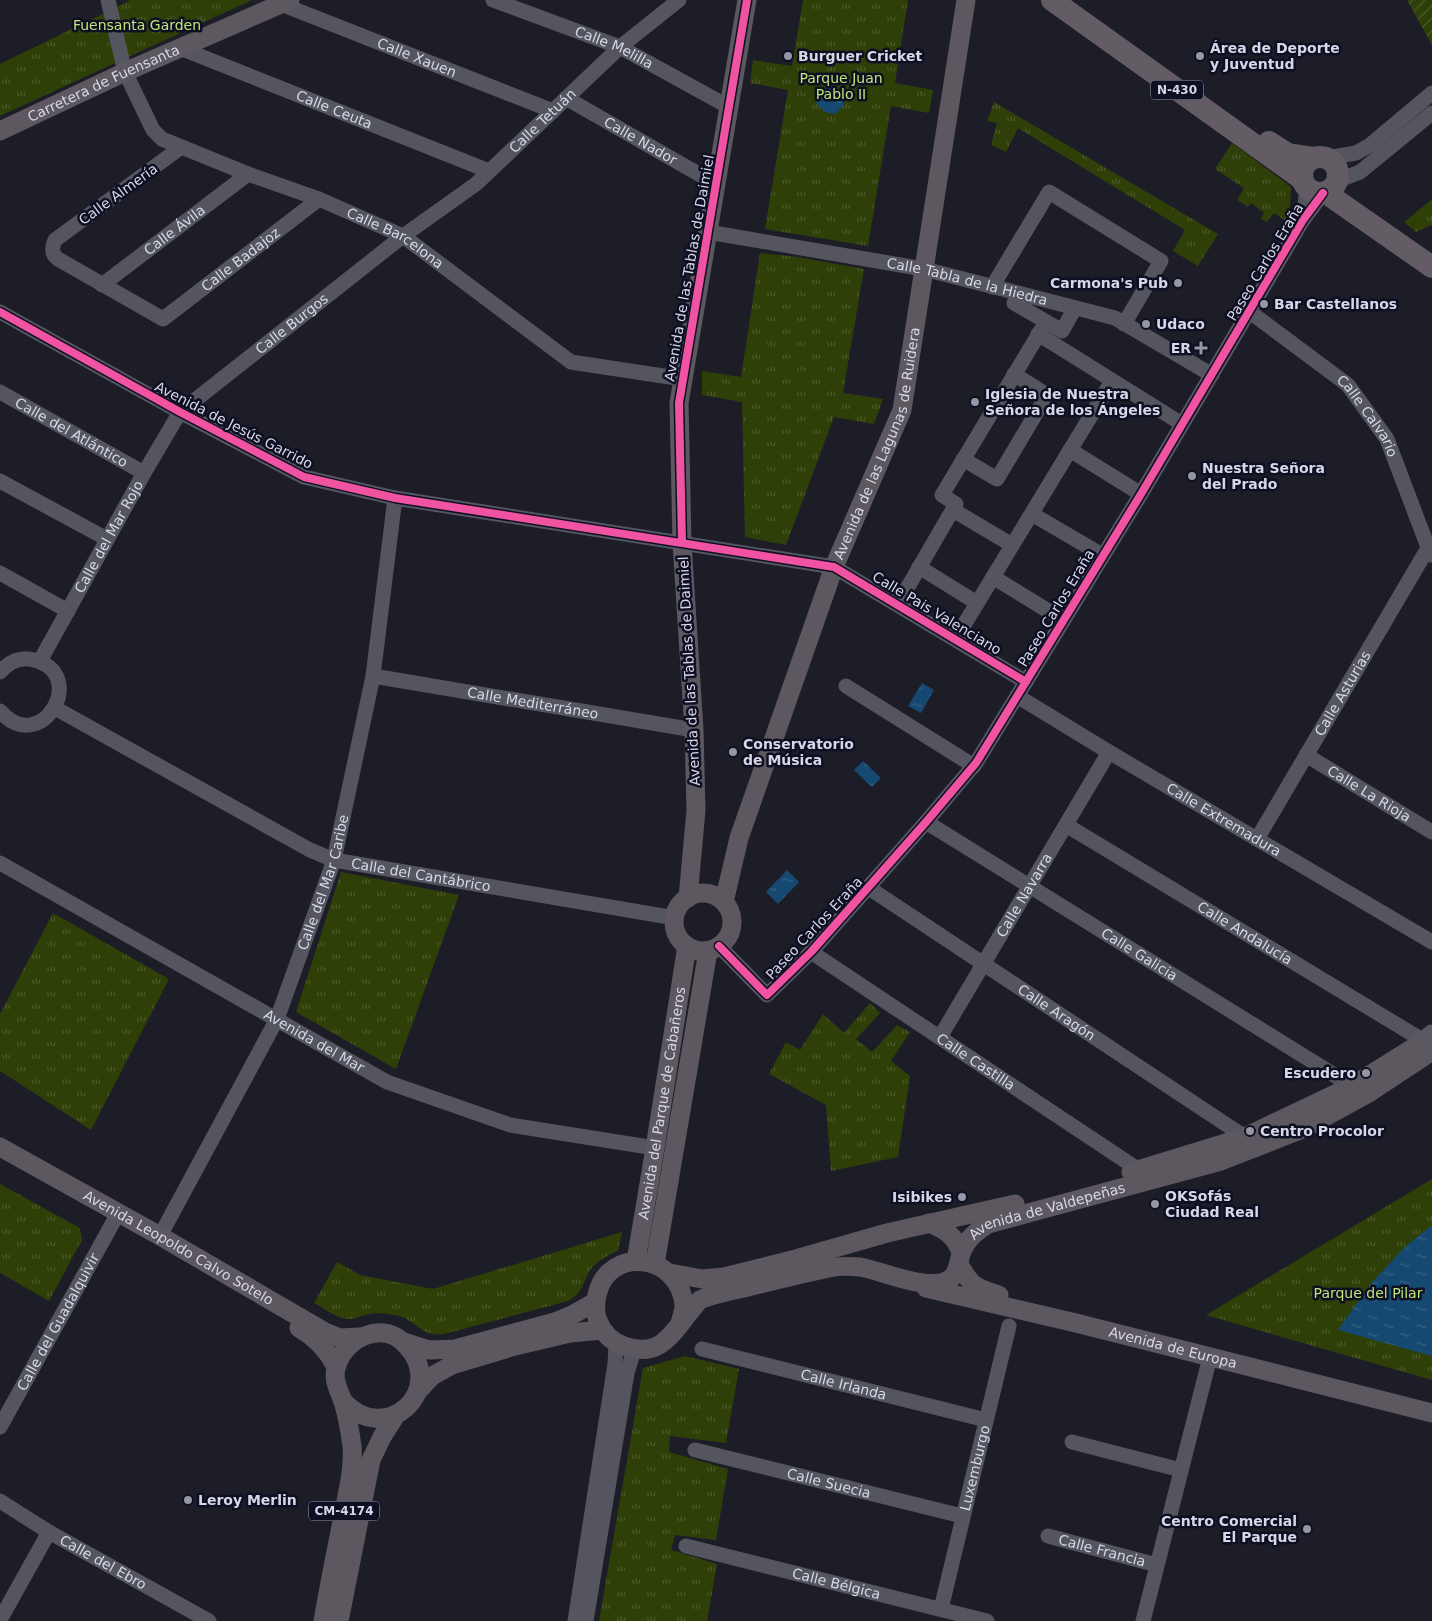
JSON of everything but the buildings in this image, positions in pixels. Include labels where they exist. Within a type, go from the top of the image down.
[{"type":"highway","name":"N-430","points":[[1052,0],[1322,186],[1432,266]]},
{"type":"highway","name":"N-430","points":[[1064,0],[1254,133],[1288,154],[1321,158],[1333,162],[1338,174],[1322,186]]},
{"type":"highway","points":[[1321,158],[1304,166],[1322,186]]},
{"type":"highway","name":"N-430","points":[[1322,186],[1346,190],[1361,208],[1432,254]]},
{"type":"main road","name":"Avenida de las Tablas de Daimiel","points":[[688,898],[696,810],[694,730],[682,543],[679,403],[747,0]]},
{"type":"main road","name":"Avenida de las Lagunas de Ruidera","points":[[724,902],[739,838],[834,567],[902,410],[966,0]]},
{"type":"main road","name":"Carretera de Fuensanta","points":[[0,130],[125,72],[286,2]]},
{"type":"main road","points":[[707,893],[714,895],[724,902],[731,913],[731,930],[726,941],[714,949],[698,951],[687,946],[679,938],[675,918],[678,907],[688,898],[696,894],[707,893]]},
{"type":"main road","name":"Avenida del Parque de Cabañeros","points":[[636,1261],[656,1148],[687,946]]},
{"type":"main road","name":"Avenida del Parque de Cabañeros","points":[[662,1268],[714,949]]},
{"type":"main road","name":"Avenida de Valdepeñas","points":[[662,1268],[702,1279],[724,1277],[929,1223],[1044,1198],[1245,1137],[1352,1086],[1429,1042]]},
{"type":"main road","name":"Avenida de Valdepeñas","points":[[680,1324],[699,1301],[728,1292],[829,1268],[859,1267],[914,1281],[939,1284],[952,1278],[968,1241],[976,1231],[988,1224],[1221,1161],[1305,1128],[1367,1094],[1429,1042]]},
{"type":"main road","name":"Avenida Leopoldo Calvo Sotelo","points":[[0,1147],[160,1236],[325,1332],[340,1338],[360,1337]]},
{"type":"main road","name":"Avenida Leopoldo Calvo Sotelo","points":[[0,1154],[116,1217],[306,1332],[330,1356],[336,1367]]},
{"type":"main road","name":"Avenida de Europa","points":[[929,1223],[939,1227],[954,1238],[967,1278],[973,1285],[984,1290],[1432,1404]]},
{"type":"main road","points":[[636,1261],[662,1268],[681,1290],[684,1307],[680,1324],[669,1339],[654,1348],[634,1350],[616,1344],[602,1330],[596,1316],[595,1302],[598,1290],[604,1279],[612,1270],[636,1261]]},
{"type":"main road","name":"Avenida de Europa","points":[[914,1281],[935,1291],[1076,1323],[1432,1413]]},
{"type":"main road","points":[[595,1302],[555,1322],[455,1348],[429,1350],[383,1333],[360,1337],[349,1344],[340,1355],[336,1367],[335,1379],[337,1390],[342,1400],[350,1409],[360,1415],[372,1419],[384,1418],[396,1415],[405,1409],[432,1376],[452,1365],[515,1346],[570,1333],[602,1330]]},
{"type":"main road","points":[[404,1342],[414,1353],[419,1366],[418,1391]]},
{"type":"main road","name":"CM-4174","points":[[323,1621],[352,1462],[349,1428],[342,1400]]},
{"type":"main road","name":"CM-4174","points":[[339,1621],[372,1460],[382,1437],[396,1415]]},
{"type":"street","name":"Calle Barcelona","points":[[108,0],[125,72],[153,130],[162,139],[180,148],[248,174],[319,199],[403,236],[571,362],[683,379]]},
{"type":"street","name":"Calle Melilla","points":[[493,0],[620,47],[729,107]]},
{"type":"street","name":"Calle Tetuán","points":[[403,236],[476,184],[620,47],[679,0]]},
{"type":"street","name":"Calle Xauen","points":[[286,2],[553,111]]},
{"type":"street","name":"Calle Ceuta","points":[[180,48],[489,171]]},
{"type":"street","points":[[1321,158],[1356,153],[1370,145],[1432,92]]},
{"type":"street","name":"Calle Nador","points":[[566,98],[716,184]]},
{"type":"street","points":[[1322,186],[1360,172],[1432,113]]},
{"type":"street","name":"Calle Almería","points":[[102,285],[55,256],[52,248],[55,240],[180,148]]},
{"type":"street","name":"Calle Ávila","points":[[102,285],[248,174]]},
{"type":"street","name":"Paseo Carlos Eraña","points":[[714,949],[767,995],[811,952],[974,766],[1141,494],[1250,312],[1322,186]]},
{"type":"street","points":[[992,287],[1049,192],[1161,261],[1124,324]]},
{"type":"street","name":"Calle Badajoz","points":[[102,285],[163,319],[319,199]]},
{"type":"street","name":"Calle Tabla de la Hiedra","points":[[708,232],[924,269],[1115,318],[1212,375]]},
{"type":"street","name":"Calle Burgos","points":[[180,412],[403,236]]},
{"type":"street","points":[[1018,294],[1014,303],[1042,328],[1112,382],[1182,424]]},
{"type":"street","points":[[1042,328],[1062,331],[1075,308]]},
{"type":"street","name":"Avenida de Jesús Garrido","points":[[0,312],[180,412],[304,477],[395,498],[834,567]]},
{"type":"street","name":"Calle Calvario","points":[[1250,312],[1348,385],[1388,439],[1430,553]]},
{"type":"street","points":[[898,604],[956,504],[942,495],[1042,328]]},
{"type":"street","points":[[963,459],[997,479],[1047,396],[1014,374]]},
{"type":"street","points":[[956,638],[1112,382]]},
{"type":"street","name":"Calle del Atlántico","points":[[0,392],[144,473]]},
{"type":"street","name":"Calle del Mar Rojo","points":[[40,661],[180,412]]},
{"type":"street","points":[[1070,450],[1141,494]]},
{"type":"street","points":[[0,481],[107,540]]},
{"type":"street","name":"Calle del Mar Caribe","points":[[160,1236],[277,1019],[334,860],[373,676],[395,498]]},
{"type":"street","points":[[953,510],[1012,545]]},
{"type":"street","points":[[1032,514],[1102,556]]},
{"type":"street","name":"Calle Asturias","points":[[1257,839],[1306,755],[1430,553]]},
{"type":"street","name":"Calle Pais Valenciano","points":[[834,567],[956,638],[1026,682]]},
{"type":"street","points":[[919,567],[978,603]]},
{"type":"street","points":[[0,573],[68,611]]},
{"type":"street","points":[[993,577],[1063,620]]},
{"type":"street","points":[[0,672],[6,665],[16,660],[29,658],[40,661],[50,668],[59,686],[59,697],[55,708],[43,720],[32,724],[2,719]]},
{"type":"street","name":"Calle Mediterráneo","points":[[373,676],[694,730]]},
{"type":"street","points":[[846,686],[974,766]]},
{"type":"street","name":"Calle Extremadura","points":[[1017,696],[1432,942]]},
{"type":"street","name":"Calle del Cantábrico","points":[[55,708],[310,850],[334,860],[675,918]]},
{"type":"street","name":"Calle Navarra","points":[[940,1037],[1109,752]]},
{"type":"street","name":"Calle La Rioja","points":[[1306,755],[1432,832]]},
{"type":"street","name":"Calle Galicia","points":[[926,822],[1352,1086]]},
{"type":"street","name":"Calle Andalucía","points":[[1066,825],[1429,1042]]},
{"type":"street","name":"Avenida del Mar","points":[[0,863],[387,1082],[510,1125],[656,1148]]},
{"type":"street","name":"Calle Aragón","points":[[868,888],[1245,1137]]},
{"type":"street","name":"Calle Castilla","points":[[811,952],[1139,1170]]},
{"type":"street","name":"Calle del Guadalquivir","points":[[0,1427],[116,1217]]},
{"type":"street","name":"Luxemburgo","points":[[941,1609],[1009,1326]]},
{"type":"street","points":[[575,1621],[615,1364],[616,1344]]},
{"type":"street","name":"Calle Irlanda","points":[[702,1349],[986,1420]]},
{"type":"street","points":[[586,1621],[627,1373],[634,1350]]},
{"type":"street","name":"Calle Francia","points":[[1142,1621],[1210,1357]]},
{"type":"street","points":[[1072,1442],[1181,1470]]},
{"type":"street","name":"Calle Suecia","points":[[696,1450],[962,1516]]},
{"type":"street","name":"Calle del Ebro","points":[[0,1501],[49,1532],[209,1621]]},
{"type":"street","points":[[0,1620],[49,1532]]},
{"type":"street","name":"Calle Francia","points":[[1048,1536],[1157,1565]]},
{"type":"street","name":"Calle Bélgica","points":[[686,1546],[988,1621]]},
{"type":"green space","name":"Fuensanta Garden","points":[[131,0],[252,0],[0,116],[0,64]]},
{"type":"green space","name":"Parque Juan Pablo II","points":[[803,0],[908,0],[895,83],[933,90],[929,113],[891,106],[868,246],[765,229],[788,90],[750,83],[753,60],[792,66]]},
{"type":"green space","points":[[1407,0],[1432,0],[1432,45]]},
{"type":"green space","points":[[994,102],[1218,234],[1198,266],[1173,251],[1185,230],[1018,128],[1006,152],[991,145],[997,123],[987,121]]},
{"type":"green space","points":[[1232,143],[1291,187],[1289,223],[1274,213],[1267,222],[1261,219],[1264,213],[1251,203],[1248,207],[1237,200],[1244,188],[1215,169]]},
{"type":"green space","points":[[1432,199],[1432,225],[1416,232],[1404,222]]},
{"type":"green space","points":[[760,253],[798,257],[864,269],[843,393],[883,399],[874,424],[834,417],[786,545],[745,537],[742,402],[702,395],[702,371],[741,377]]},
{"type":"green space","points":[[341,872],[459,895],[396,1069],[296,1012]]},
{"type":"green space","points":[[53,913],[169,979],[91,1130],[0,1071],[0,1014]]},
{"type":"green space","points":[[870,1003],[880,1013],[856,1039],[872,1052],[897,1025],[910,1032],[891,1061],[910,1076],[898,1157],[831,1171],[826,1105],[769,1074],[786,1042],[800,1050],[823,1014],[844,1033]]},
{"type":"green space","name":"Parque del Pilar","points":[[1432,1179],[1432,1380],[1206,1315]]},
{"type":"green space","points":[[0,1184],[80,1228],[82,1240],[49,1301],[0,1273]]},
{"type":"green space","points":[[622,1232],[618,1251],[603,1258],[593,1266],[577,1295],[568,1301],[444,1334],[424,1331],[406,1319],[390,1314],[373,1313],[353,1319],[344,1319],[314,1303],[337,1262],[360,1275],[433,1289]]},
{"type":"green space","points":[[685,1356],[739,1369],[726,1443],[670,1436],[669,1452],[728,1469],[716,1540],[675,1535],[671,1550],[717,1564],[707,1621],[599,1621],[643,1368]]},
{"type":"water","points":[[835,85],[841,93],[844,105],[835,114],[825,112],[816,103],[823,88]]},
{"type":"water","points":[[922,683],[934,690],[921,713],[908,706]]},
{"type":"water","points":[[863,761],[881,778],[872,787],[854,770]]},
{"type":"water","points":[[787,870],[799,882],[778,904],[766,892]]},
{"type":"water","points":[[1432,1225],[1432,1356],[1338,1330],[1373,1281],[1406,1246]]},
{"type":"cycle path","points":[[682,543],[679,403],[747,0]]},
{"type":"cycle path","points":[[719,946],[767,995],[811,952],[976,763],[1141,494],[1303,220],[1323,193]]},
{"type":"cycle path","points":[[0,312],[180,412],[304,477],[395,498],[834,567],[1026,682]]},
{"type":"place","name":"Burguer Cricket","points":[[788,56]]},
{"type":"place","name":"Área de Deporte y Juventud","points":[[1200,56]]},
{"type":"place","name":"Carmona's Pub","points":[[1178,283]]},
{"type":"place","name":"Bar Castellanos","points":[[1264,304]]},
{"type":"place","name":"Udaco","points":[[1146,324]]},
{"type":"place","name":"ER","points":[[1201,348]]},
{"type":"place","name":"Iglesia de Nuestra Señora de los Ángeles","points":[[975,402]]},
{"type":"place","name":"Nuestra Señora del Prado","points":[[1192,476]]},
{"type":"place","name":"Conservatorio de Música","points":[[733,752]]},
{"type":"place","name":"Escudero","points":[[1366,1073]]},
{"type":"place","name":"Centro Procolor","points":[[1250,1131]]},
{"type":"place","name":"Isibikes","points":[[962,1197]]},
{"type":"place","name":"OKSofás Ciudad Real","points":[[1155,1204]]},
{"type":"place","name":"Leroy Merlin","points":[[188,1500]]},
{"type":"place","name":"Centro Comercial El Parque","points":[[1307,1529]]}]
